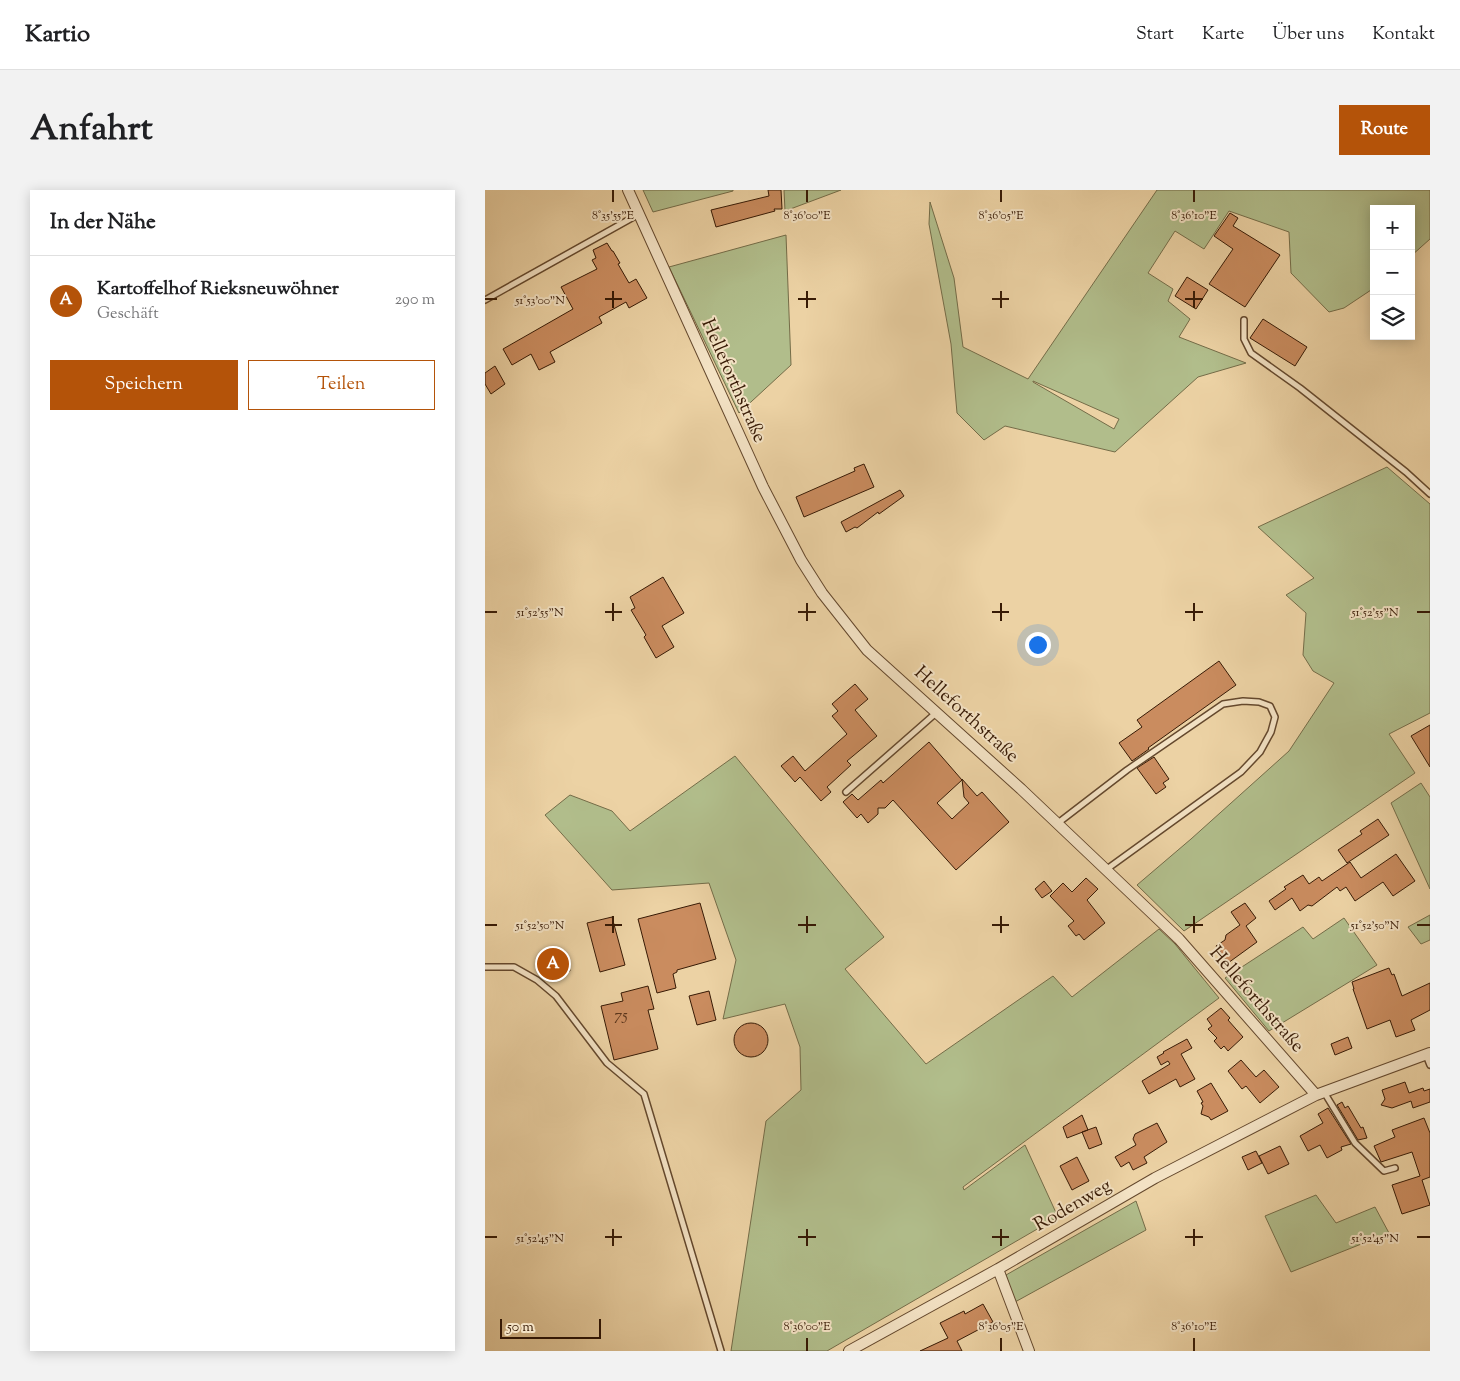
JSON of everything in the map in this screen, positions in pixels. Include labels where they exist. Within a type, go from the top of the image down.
[{"type":"street","name":"Helleforthstraße","points":[[628,190],[763,487],[801,560],[822,592],[867,650],[1058,823],[1179,939],[1320,1094]]},
{"type":"street","points":[[1320,1094],[1429,1058]]},
{"type":"street","name":"Rodenweg","points":[[849,1351],[998,1269],[1155,1178],[1320,1094]]},
{"type":"street","points":[[998,1269],[1029,1351]]},
{"type":"lane","points":[[485,300],[639,214]]},
{"type":"lane","points":[[1244,320],[1244,339],[1251,353],[1308,394],[1406,472],[1430,494]]},
{"type":"lane","points":[[1058,823],[1127,770],[1223,704],[1243,701],[1259,702],[1270,706],[1275,717],[1271,732],[1260,752],[1241,772],[1107,869]]},
{"type":"lane","points":[[846,792],[937,713]]},
{"type":"lane","points":[[485,967],[514,967],[537,980],[557,996],[607,1063],[644,1094],[721,1351]]},
{"type":"lane","points":[[1320,1094],[1355,1143],[1385,1171],[1395,1168]]},
{"type":"green space","points":[[643,190],[733,190],[733,191],[653,212]]},
{"type":"green space","points":[[784,190],[841,190],[785,211]]},
{"type":"green space","points":[[1157,190],[1430,190],[1430,239],[1415,252],[1415,205],[1370,205],[1370,291],[1344,308],[1329,312],[1291,273],[1289,232],[1229,211],[1204,249],[1175,231],[1148,273],[1173,289],[1168,301],[1190,319],[1179,337],[1246,363],[1198,377],[1115,452],[1005,426],[984,440],[957,413],[951,344],[929,224],[930,202],[954,278],[963,347],[1028,379]],"holes":[[[1033,381],[1119,419],[1114,429],[1033,382]]]},
{"type":"green space","points":[[786,235],[791,365],[739,413],[669,267]]},
{"type":"green space","points":[[1387,467],[1430,504],[1430,713],[1389,734],[1415,773],[1184,931],[1137,885],[1289,751],[1334,683],[1313,671],[1303,655],[1306,613],[1286,595],[1314,578],[1258,527]]},
{"type":"green space","points":[[735,756],[884,937],[845,969],[926,1064],[1053,976],[1072,997],[1159,929],[1175,944],[1219,998],[963,1187],[964,1190],[1025,1145],[1058,1217],[827,1351],[731,1351],[766,1121],[801,1090],[800,1047],[785,1004],[723,1019],[736,960],[709,883],[612,890],[545,815],[570,795],[612,811],[630,831]]},
{"type":"green space","points":[[1421,783],[1430,797],[1430,889],[1391,803]]},
{"type":"green space","points":[[1430,915],[1430,940],[1421,944],[1408,927]]},
{"type":"green space","points":[[1344,918],[1377,965],[1269,1031],[1225,978],[1303,927],[1313,939]]},
{"type":"green space","points":[[1316,1195],[1336,1223],[1375,1207],[1389,1233],[1291,1272],[1265,1216]]},
{"type":"green space","points":[[1136,1201],[1146,1230],[1015,1302],[1006,1275]]},
{"type":"building","points":[[768,190],[781,190],[782,209],[774,209],[775,211],[716,227],[711,210],[769,196]]},
{"type":"building","points":[[1230,213],[1238,218],[1233,226],[1280,255],[1245,307],[1209,284],[1233,249],[1214,236]]},
{"type":"building","points":[[607,243],[620,263],[618,264],[629,283],[636,279],[647,298],[629,308],[626,302],[599,317],[602,323],[550,352],[555,362],[539,370],[531,354],[512,365],[503,349],[573,309],[561,287],[597,269],[592,260],[596,258],[593,250]]},
{"type":"building","points":[[1187,277],[1208,290],[1196,309],[1175,296]]},
{"type":"building","points":[[1263,319],[1307,347],[1295,366],[1250,338]]},
{"type":"building","points":[[495,366],[505,384],[491,394],[485,384],[485,373]]},
{"type":"building","points":[[864,464],[874,487],[804,517],[796,497],[855,471],[854,468]]},
{"type":"building","points":[[900,490],[904,496],[857,528],[855,527],[846,532],[841,522]]},
{"type":"building","points":[[663,577],[684,613],[662,626],[674,647],[656,658],[644,637],[646,635],[631,610],[635,608],[630,597]]},
{"type":"building","points":[[1219,661],[1236,685],[1132,761],[1119,743],[1142,727],[1137,720]]},
{"type":"building","points":[[855,684],[868,699],[855,710],[877,736],[847,761],[851,765],[827,787],[831,792],[821,801],[800,777],[795,782],[781,766],[793,756],[805,771],[847,734],[832,716],[838,711],[832,704]]},
{"type":"building","points":[[1430,725],[1430,767],[1411,736]]},
{"type":"building","points":[[929,742],[962,780],[937,803],[952,819],[969,803],[964,797],[962,779],[977,796],[982,792],[1009,822],[956,870],[893,800],[885,808],[878,808],[878,814],[868,823],[861,814],[857,818],[843,802],[852,794],[858,800],[881,780],[883,783]]},
{"type":"building","points":[[1154,757],[1169,779],[1163,783],[1166,787],[1156,794],[1137,768]]},
{"type":"building","points":[[1378,819],[1389,835],[1347,863],[1338,850],[1362,834],[1360,831]]},
{"type":"building","points":[[1396,854],[1415,881],[1393,896],[1383,882],[1355,901],[1346,887],[1340,891],[1337,887],[1312,906],[1308,905],[1300,911],[1292,898],[1275,910],[1269,901],[1286,889],[1284,887],[1303,875],[1309,884],[1319,877],[1322,881],[1350,862],[1361,878]]},
{"type":"building","points":[[1086,878],[1098,889],[1087,900],[1105,923],[1084,940],[1079,934],[1076,936],[1068,926],[1074,921],[1050,896],[1063,883],[1072,892]]},
{"type":"building","points":[[1044,881],[1052,891],[1042,898],[1035,889]]},
{"type":"building","points":[[700,903],[716,959],[677,970],[673,974],[676,988],[657,993],[638,919]]},
{"type":"building","points":[[1245,903],[1256,918],[1246,926],[1257,942],[1228,963],[1216,946],[1225,940],[1226,935],[1240,925],[1231,912]]},
{"type":"building","points":[[612,917],[625,965],[600,972],[587,923]]},
{"type":"building","points":[[565,951],[570,971],[545,978],[540,958]]},
{"type":"building","points":[[1389,968],[1392,975],[1394,974],[1402,996],[1430,983],[1430,1010],[1411,1020],[1415,1030],[1396,1037],[1390,1020],[1367,1029],[1352,982]]},
{"type":"building","points":[[648,986],[654,1009],[648,1010],[658,1049],[614,1060],[601,1006],[623,1001],[621,993]]},
{"type":"building","points":[[709,991],[716,1020],[697,1025],[689,996]]},
{"type":"building","points":[[1221,1008],[1230,1018],[1228,1020],[1243,1037],[1228,1051],[1224,1046],[1221,1049],[1214,1041],[1217,1038],[1208,1029],[1212,1026],[1207,1019]]},
{"type":"building","points":[[751,1023],[763,1028],[768,1040],[763,1052],[751,1057],[739,1052],[734,1040],[739,1028]]},
{"type":"building","points":[[1348,1037],[1352,1048],[1335,1055],[1331,1044]]},
{"type":"building","points":[[1187,1039],[1192,1048],[1181,1054],[1195,1079],[1180,1087],[1176,1079],[1149,1094],[1142,1081],[1170,1064],[1168,1061],[1161,1065],[1157,1057]]},
{"type":"building","points":[[1241,1060],[1256,1077],[1264,1070],[1279,1087],[1260,1103],[1246,1086],[1242,1089],[1228,1071]]},
{"type":"building","points":[[1405,1082],[1409,1093],[1423,1088],[1424,1091],[1430,1089],[1430,1102],[1413,1108],[1411,1101],[1392,1108],[1381,1105],[1385,1099],[1382,1090]]},
{"type":"building","points":[[1211,1083],[1228,1111],[1211,1120],[1209,1117],[1201,1114],[1203,1106],[1201,1103],[1203,1102],[1197,1091]]},
{"type":"building","points":[[1342,1102],[1345,1108],[1348,1106],[1361,1128],[1363,1127],[1367,1138],[1358,1140],[1337,1105]]},
{"type":"building","points":[[1328,1108],[1351,1144],[1341,1147],[1342,1150],[1327,1158],[1320,1145],[1308,1151],[1300,1136],[1323,1123],[1318,1114]]},
{"type":"building","points":[[1082,1115],[1088,1130],[1067,1138],[1063,1127]]},
{"type":"building","points":[[1424,1118],[1430,1133],[1430,1177],[1422,1180],[1430,1205],[1402,1214],[1392,1185],[1420,1176],[1412,1152],[1381,1162],[1374,1146],[1395,1137],[1392,1130]]},
{"type":"building","points":[[1157,1123],[1167,1142],[1144,1157],[1147,1163],[1133,1170],[1129,1162],[1121,1167],[1115,1157],[1136,1145],[1133,1139],[1135,1134]]},
{"type":"building","points":[[1096,1127],[1102,1144],[1089,1149],[1082,1132]]},
{"type":"building","points":[[1280,1146],[1289,1164],[1268,1174],[1259,1156]]},
{"type":"building","points":[[1256,1151],[1262,1163],[1248,1170],[1242,1157]]},
{"type":"building","points":[[1077,1157],[1089,1181],[1072,1190],[1060,1166]]},
{"type":"building","points":[[983,1304],[993,1322],[957,1341],[962,1351],[920,1351],[948,1338],[940,1323],[964,1311],[965,1314]]},
{"type":"place","name":"Kartoffelhof Rieksneuwöhner","points":[[553,964]]}]
